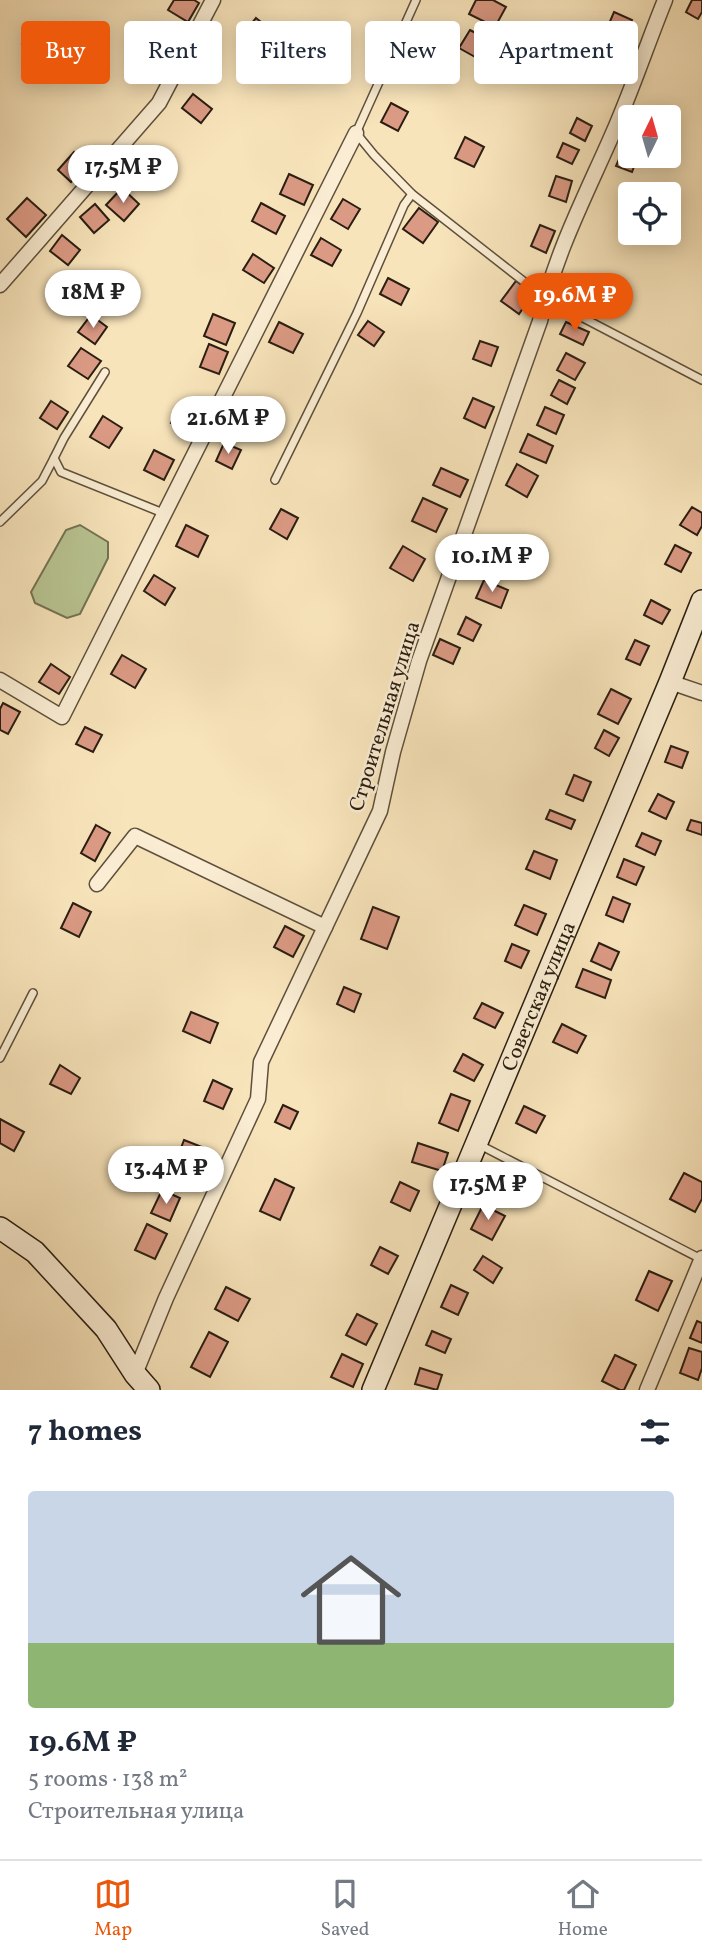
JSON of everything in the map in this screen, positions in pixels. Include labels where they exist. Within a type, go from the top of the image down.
[{"type":"main road","name":"Советская улица","points":[[373,1390],[702,601]]},
{"type":"main road","points":[[0,1228],[35,1252],[106,1329],[138,1382]]},
{"type":"street","points":[[0,285],[159,103],[212,0]]},
{"type":"street","name":"Строительная улица","points":[[138,1382],[166,1298],[258,1099],[261,1062],[380,811],[393,751],[419,661],[540,321],[545,298],[570,228],[618,123],[665,0]]},
{"type":"street","points":[[0,680],[62,717],[356,133]]},
{"type":"street","points":[[670,682],[702,693]]},
{"type":"street","points":[[97,884],[135,836],[325,928]]},
{"type":"street","points":[[647,1390],[702,1258]]},
{"type":"lane","points":[[416,0],[356,133],[412,194],[545,298],[702,380]]},
{"type":"lane","points":[[275,480],[357,313],[404,205],[412,194]]},
{"type":"lane","points":[[0,522],[43,481],[64,438],[105,372]]},
{"type":"lane","points":[[54,458],[61,472],[163,513]]},
{"type":"lane","points":[[0,1058],[33,993]]},
{"type":"lane","points":[[477,1144],[702,1258]]},
{"type":"green space","points":[[80,525],[108,542],[108,558],[80,614],[67,618],[35,603],[31,592],[66,530]]},
{"type":"building","points":[[174,0],[194,0],[199,3],[189,21],[168,10]]},
{"type":"building","points":[[476,0],[493,0],[506,7],[498,21],[483,21],[469,14]]},
{"type":"building","points":[[692,0],[702,0],[702,12],[698,19],[686,12]]},
{"type":"building","points":[[614,12],[632,20],[632,21],[610,21]]},
{"type":"building","points":[[470,30],[474,32],[474,56],[460,46]]},
{"type":"building","points":[[193,94],[212,109],[201,123],[182,108]]},
{"type":"building","points":[[391,103],[408,112],[398,131],[381,122]]},
{"type":"building","points":[[577,118],[592,126],[585,141],[570,133]]},
{"type":"building","points":[[465,137],[484,147],[474,167],[455,158]]},
{"type":"building","points":[[563,143],[579,150],[572,164],[557,157]]},
{"type":"building","points":[[74,152],[87,165],[71,182],[58,170]]},
{"type":"building","points":[[144,156],[159,172],[145,185],[130,168]]},
{"type":"building","points":[[289,174],[313,185],[304,205],[280,194]]},
{"type":"building","points":[[556,176],[572,181],[566,202],[549,196]]},
{"type":"building","points":[[122,188],[139,204],[124,221],[106,205]]},
{"type":"building","points":[[27,198],[46,215],[26,237],[7,219]]},
{"type":"building","points":[[343,199],[360,209],[348,229],[331,219]]},
{"type":"building","points":[[261,203],[285,216],[276,234],[252,221]]},
{"type":"building","points":[[95,204],[109,220],[94,233],[80,217]]},
{"type":"building","points":[[419,208],[438,222],[423,243],[403,229]]},
{"type":"building","points":[[540,225],[555,231],[546,253],[531,246]]},
{"type":"building","points":[[62,235],[80,250],[68,265],[50,251]]},
{"type":"building","points":[[321,238],[341,250],[332,266],[311,255]]},
{"type":"building","points":[[253,254],[274,268],[264,283],[243,270]]},
{"type":"building","points":[[388,278],[409,289],[401,305],[380,294]]},
{"type":"building","points":[[516,281],[533,293],[519,314],[501,301]]},
{"type":"building","points":[[213,314],[235,323],[226,345],[204,336]]},
{"type":"building","points":[[91,315],[107,327],[95,344],[78,332]]},
{"type":"building","points":[[368,321],[384,332],[374,346],[358,335]]},
{"type":"building","points":[[279,322],[303,334],[293,353],[269,342]]},
{"type":"building","points":[[566,322],[589,332],[583,345],[560,334]]},
{"type":"building","points":[[480,341],[498,347],[491,366],[473,359]]},
{"type":"building","points":[[209,344],[228,352],[219,374],[200,367]]},
{"type":"building","points":[[81,348],[101,361],[88,379],[68,366]]},
{"type":"building","points":[[566,353],[585,363],[575,380],[557,370]]},
{"type":"building","points":[[559,380],[575,388],[567,404],[551,395]]},
{"type":"building","points":[[473,398],[494,407],[485,428],[464,418]]},
{"type":"building","points":[[51,401],[68,412],[57,429],[40,418]]},
{"type":"building","points":[[180,403],[201,412],[192,432],[171,423]]},
{"type":"building","points":[[545,407],[564,415],[556,434],[537,425]]},
{"type":"building","points":[[103,416],[122,428],[109,448],[90,437]]},
{"type":"building","points":[[528,434],[553,446],[546,463],[520,452]]},
{"type":"building","points":[[224,443],[241,450],[232,469],[216,461]]},
{"type":"building","points":[[154,450],[174,460],[164,480],[144,470]]},
{"type":"building","points":[[517,464],[538,476],[527,497],[506,485]]},
{"type":"building","points":[[441,468],[468,480],[460,497],[433,485]]},
{"type":"building","points":[[423,498],[447,509],[436,532],[412,521]]},
{"type":"building","points":[[692,507],[702,513],[702,526],[697,535],[680,525]]},
{"type":"building","points":[[281,509],[298,518],[287,539],[270,529]]},
{"type":"building","points":[[186,525],[208,536],[198,557],[176,546]]},
{"type":"building","points":[[675,545],[691,553],[681,572],[665,564]]},
{"type":"building","points":[[403,546],[425,559],[413,581],[390,568]]},
{"type":"building","points":[[154,575],[175,588],[165,605],[144,591]]},
{"type":"building","points":[[484,580],[508,590],[501,608],[476,598]]},
{"type":"building","points":[[651,600],[670,610],[662,624],[644,615]]},
{"type":"building","points":[[466,617],[481,625],[473,641],[458,634]]},
{"type":"building","points":[[440,639],[460,648],[453,664],[433,655]]},
{"type":"building","points":[[635,640],[649,646],[640,665],[626,659]]},
{"type":"building","points":[[122,655],[146,669],[135,688],[111,674]]},
{"type":"building","points":[[51,664],[70,677],[59,694],[39,682]]},
{"type":"building","points":[[611,689],[631,699],[618,724],[598,714]]},
{"type":"building","points":[[3,703],[20,712],[8,734],[0,730],[0,709]]},
{"type":"building","points":[[85,727],[102,735],[93,752],[76,744]]},
{"type":"building","points":[[604,730],[619,738],[609,756],[595,748]]},
{"type":"building","points":[[671,746],[688,752],[682,768],[665,762]]},
{"type":"building","points":[[574,775],[591,782],[583,801],[566,794]]},
{"type":"building","points":[[658,794],[674,802],[666,819],[649,811]]},
{"type":"building","points":[[550,810],[575,820],[571,829],[546,819]]},
{"type":"building","points":[[691,820],[702,823],[702,835],[687,830]]},
{"type":"building","points":[[96,825],[110,833],[95,861],[81,853]]},
{"type":"building","points":[[642,833],[661,841],[655,855],[636,846]]},
{"type":"building","points":[[534,851],[557,860],[550,879],[526,869]]},
{"type":"building","points":[[624,859],[644,867],[636,885],[617,877]]},
{"type":"building","points":[[613,897],[630,904],[623,922],[606,915]]},
{"type":"building","points":[[73,903],[91,912],[79,937],[61,928]]},
{"type":"building","points":[[524,905],[546,914],[537,935],[515,925]]},
{"type":"building","points":[[373,907],[399,917],[387,949],[361,939]]},
{"type":"building","points":[[285,926],[304,936],[293,957],[274,947]]},
{"type":"building","points":[[599,943],[619,952],[611,970],[591,961]]},
{"type":"building","points":[[512,944],[529,951],[521,968],[505,961]]},
{"type":"building","points":[[583,969],[611,980],[605,998],[576,987]]},
{"type":"building","points":[[344,987],[361,994],[354,1012],[337,1004]]},
{"type":"building","points":[[482,1003],[503,1013],[495,1028],[474,1018]]},
{"type":"building","points":[[191,1012],[218,1023],[210,1043],[183,1031]]},
{"type":"building","points":[[562,1024],[586,1036],[577,1053],[553,1042]]},
{"type":"building","points":[[463,1054],[483,1065],[474,1081],[454,1071]]},
{"type":"building","points":[[60,1065],[80,1078],[71,1094],[50,1084]]},
{"type":"building","points":[[213,1080],[232,1089],[223,1109],[204,1101]]},
{"type":"building","points":[[451,1094],[470,1101],[458,1131],[439,1123]]},
{"type":"building","points":[[283,1105],[298,1112],[290,1129],[275,1122]]},
{"type":"building","points":[[524,1106],[545,1116],[536,1133],[516,1123]]},
{"type":"building","points":[[0,1119],[24,1132],[14,1151],[0,1143]]},
{"type":"building","points":[[184,1140],[207,1149],[198,1173],[175,1164]]},
{"type":"building","points":[[418,1143],[448,1153],[442,1171],[412,1162]]},
{"type":"building","points":[[501,1169],[522,1179],[512,1198],[492,1188]]},
{"type":"building","points":[[684,1173],[702,1182],[702,1199],[695,1212],[670,1199]]},
{"type":"building","points":[[275,1179],[294,1188],[280,1220],[260,1211]]},
{"type":"building","points":[[400,1182],[419,1191],[410,1211],[391,1202]]},
{"type":"building","points":[[162,1190],[180,1198],[170,1221],[151,1213]]},
{"type":"building","points":[[483,1205],[505,1216],[492,1240],[471,1229]]},
{"type":"building","points":[[147,1224],[167,1234],[155,1259],[135,1250]]},
{"type":"building","points":[[380,1247],[398,1256],[388,1274],[371,1265]]},
{"type":"building","points":[[483,1256],[502,1268],[493,1283],[474,1270]]},
{"type":"building","points":[[649,1271],[672,1281],[658,1311],[636,1300]]},
{"type":"building","points":[[451,1285],[468,1293],[458,1315],[441,1307]]},
{"type":"building","points":[[226,1287],[250,1299],[238,1321],[215,1309]]},
{"type":"building","points":[[357,1314],[377,1324],[366,1345],[346,1335]]},
{"type":"building","points":[[697,1321],[702,1323],[702,1343],[690,1338]]},
{"type":"building","points":[[432,1331],[451,1339],[445,1353],[426,1345]]},
{"type":"building","points":[[209,1332],[228,1342],[210,1377],[191,1367]]},
{"type":"building","points":[[689,1348],[702,1352],[702,1368],[698,1380],[680,1373]]},
{"type":"building","points":[[342,1354],[363,1364],[353,1387],[331,1377]]},
{"type":"building","points":[[615,1355],[636,1365],[624,1390],[602,1381]]},
{"type":"building","points":[[420,1368],[442,1375],[437,1390],[415,1384]]}]
